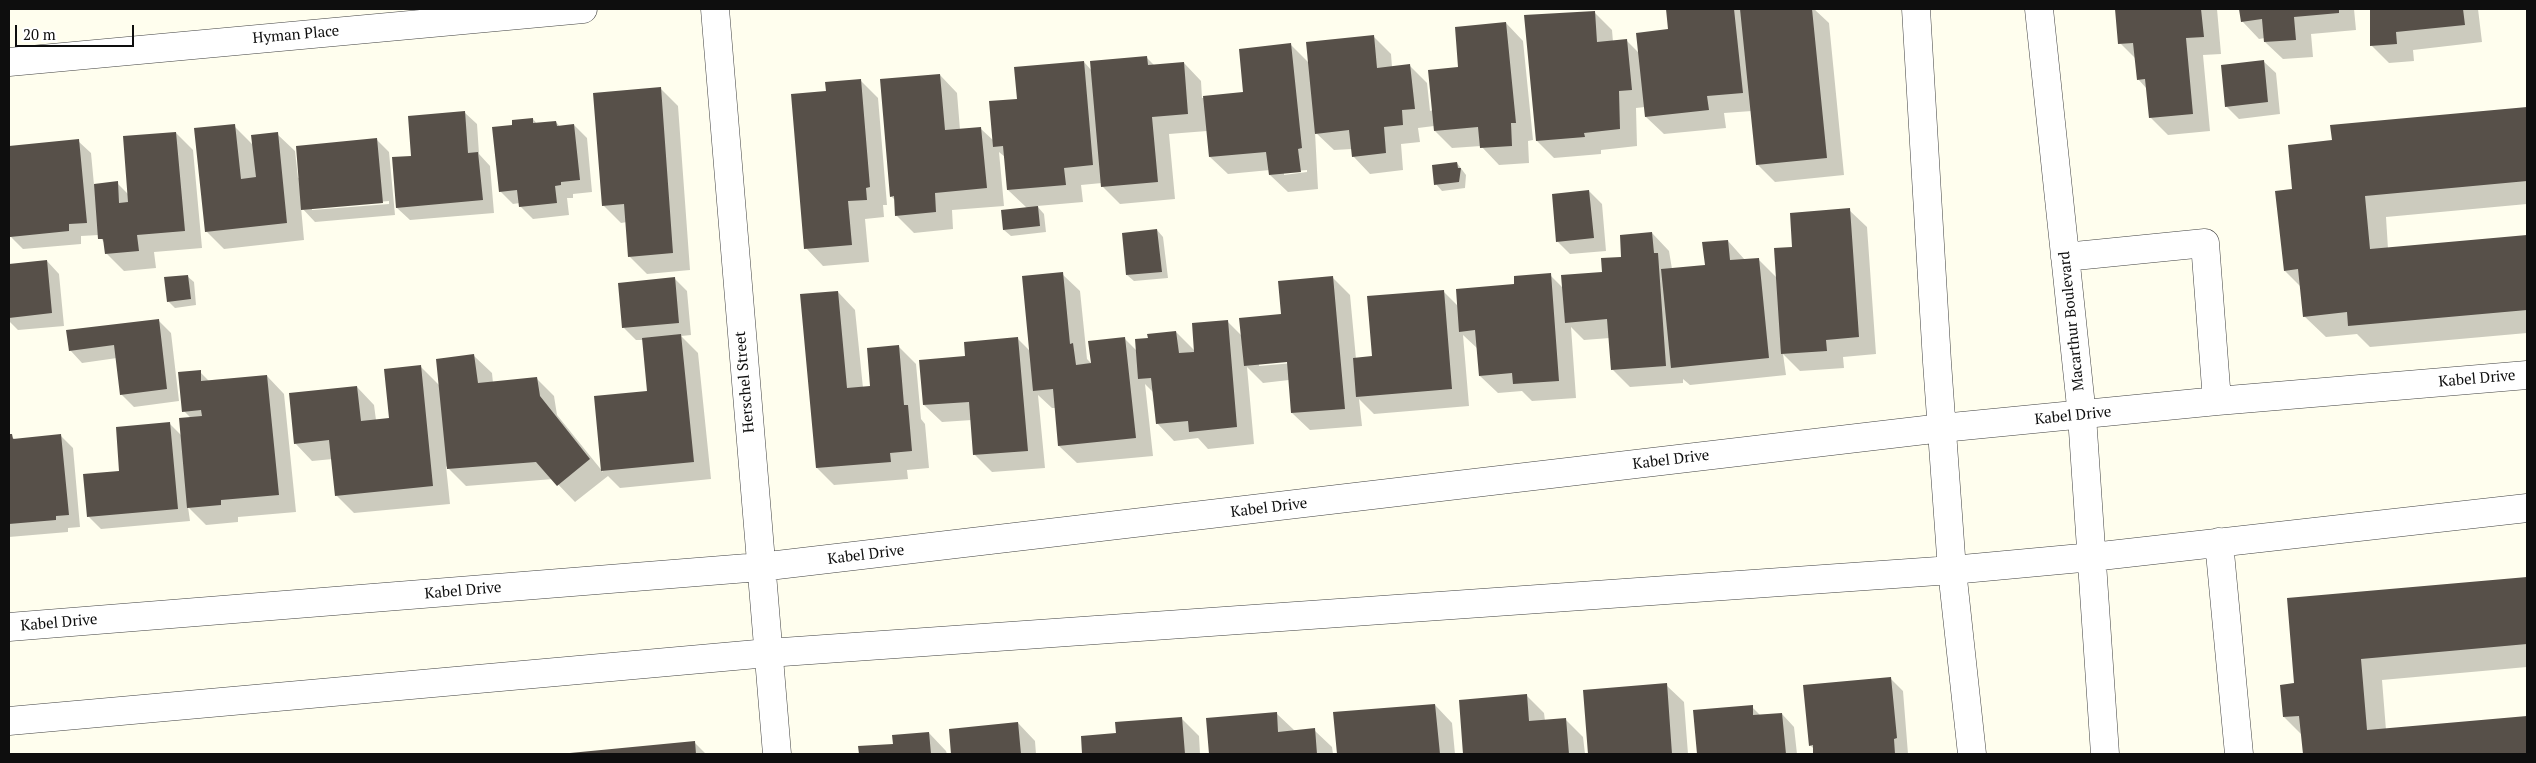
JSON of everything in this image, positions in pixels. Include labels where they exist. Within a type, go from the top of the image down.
[{"type":"street","name":"Hyman Place","points":[[9,62],[582,9]]},
{"type":"street","name":"Herschel Street","points":[[715,9],[777,754]]},
{"type":"street","points":[[1916,9],[1952,570],[1972,754]]},
{"type":"street","name":"Macarthur Boulevard","points":[[2039,9],[2082,416],[2105,754]]},
{"type":"street","points":[[2065,256],[2205,243],[2217,401]]},
{"type":"street","name":"Kabel Drive","points":[[9,627],[760,567],[1942,428],[2082,416],[2217,401],[2527,375]]},
{"type":"street","points":[[9,721],[768,653],[1952,570],[2092,557],[2527,508]]},
{"type":"street","points":[[2219,542],[2239,754]]},
{"type":"building","points":[[1666,9],[1734,9],[1743,93],[1707,96],[1709,110],[1645,117],[1636,33],[1668,29]]},
{"type":"building","points":[[1740,9],[1812,9],[1827,158],[1756,165]]},
{"type":"building","points":[[2115,9],[2201,9],[2204,37],[2186,38],[2193,114],[2149,118],[2145,79],[2137,80],[2133,43],[2118,44]]},
{"type":"building","points":[[2239,9],[2339,9],[2339,13],[2294,17],[2296,40],[2264,42],[2262,19],[2241,22]]},
{"type":"building","points":[[2370,9],[2463,9],[2465,25],[2396,32],[2397,44],[2370,46]]},
{"type":"building","points":[[1595,11],[1597,42],[1627,39],[1632,90],[1619,91],[1620,129],[1584,133],[1585,137],[1536,141],[1524,15]]},
{"type":"building","points":[[1506,22],[1516,123],[1511,123],[1512,146],[1480,148],[1478,127],[1434,131],[1428,70],[1458,67],[1455,27]]},
{"type":"building","points":[[1374,35],[1377,68],[1410,64],[1415,109],[1402,110],[1403,125],[1384,127],[1386,153],[1352,157],[1349,130],[1315,134],[1306,42]]},
{"type":"building","points":[[1291,43],[1302,148],[1298,149],[1301,172],[1269,175],[1266,152],[1209,157],[1203,96],[1243,92],[1239,49]]},
{"type":"building","points":[[1147,56],[1148,65],[1184,62],[1188,114],[1152,117],[1158,182],[1101,187],[1090,61]]},
{"type":"building","points":[[2264,60],[2268,102],[2225,107],[2221,65]]},
{"type":"building","points":[[1084,61],[1093,165],[1064,168],[1066,185],[1007,190],[1003,146],[993,147],[989,101],[1017,99],[1014,67]]},
{"type":"building","points":[[940,74],[945,130],[981,127],[987,188],[935,193],[936,212],[895,216],[894,196],[890,197],[880,79]]},
{"type":"building","points":[[861,79],[870,187],[866,188],[867,200],[848,201],[852,245],[804,249],[791,94],[826,91],[825,82]]},
{"type":"building","points":[[661,87],[673,253],[628,257],[624,204],[602,206],[593,93]]},
{"type":"building","points":[[2527,107],[2527,181],[2365,196],[2370,249],[2527,235],[2527,310],[2348,326],[2347,312],[2303,317],[2298,269],[2284,271],[2275,191],[2292,189],[2288,145],[2332,140],[2330,125]]},
{"type":"building","points":[[465,111],[468,153],[478,152],[483,200],[396,208],[392,157],[411,156],[408,116]]},
{"type":"building","points":[[533,118],[533,123],[556,121],[557,126],[574,124],[580,180],[561,182],[561,185],[555,186],[557,203],[519,207],[517,190],[499,192],[492,127],[512,125],[512,120]]},
{"type":"building","points":[[235,124],[241,179],[256,177],[251,135],[278,132],[287,223],[205,232],[194,128]]},
{"type":"building","points":[[176,132],[185,231],[137,235],[139,251],[105,254],[103,239],[98,239],[94,184],[118,181],[119,203],[128,202],[123,136]]},
{"type":"building","points":[[377,138],[383,203],[301,210],[296,146]]},
{"type":"building","points":[[79,139],[87,223],[69,224],[69,231],[10,237],[9,146]]},
{"type":"building","points":[[1457,162],[1458,168],[1461,168],[1459,182],[1434,185],[1432,165]]},
{"type":"building","points":[[1589,190],[1594,238],[1556,242],[1552,194]]},
{"type":"building","points":[[1038,206],[1040,226],[1003,230],[1001,210]]},
{"type":"building","points":[[1850,208],[1859,337],[1826,340],[1827,351],[1781,354],[1774,248],[1792,247],[1790,213]]},
{"type":"building","points":[[1157,229],[1162,272],[1126,275],[1122,233]]},
{"type":"building","points":[[1652,232],[1654,253],[1658,253],[1666,366],[1611,370],[1607,319],[1565,323],[1561,275],[1602,272],[1601,258],[1621,257],[1620,235]]},
{"type":"building","points":[[1728,240],[1730,260],[1759,258],[1769,358],[1671,368],[1661,269],[1705,265],[1702,242]]},
{"type":"building","points":[[47,260],[52,313],[9,318],[9,264]]},
{"type":"building","points":[[1063,272],[1070,344],[1073,343],[1076,365],[1091,363],[1088,341],[1125,337],[1136,438],[1058,446],[1053,389],[1033,391],[1022,276]]},
{"type":"building","points":[[1551,273],[1559,381],[1513,384],[1512,373],[1479,376],[1475,330],[1459,332],[1456,289],[1514,284],[1514,276]]},
{"type":"building","points":[[188,275],[191,299],[167,302],[164,277]]},
{"type":"building","points":[[1333,276],[1345,409],[1291,413],[1287,362],[1244,366],[1239,318],[1281,314],[1278,281]]},
{"type":"building","points":[[675,277],[679,323],[622,328],[618,283]]},
{"type":"building","points":[[1444,290],[1452,389],[1356,397],[1353,358],[1372,356],[1367,296]]},
{"type":"building","points":[[838,291],[847,388],[870,386],[867,348],[899,345],[904,405],[908,405],[912,451],[890,453],[891,462],[816,468],[800,294]]},
{"type":"building","points":[[159,319],[167,389],[120,395],[114,345],[69,351],[66,330]]},
{"type":"building","points":[[1228,320],[1237,427],[1189,432],[1188,421],[1156,424],[1151,378],[1138,379],[1135,339],[1148,338],[1147,334],[1176,331],[1179,353],[1194,352],[1192,323]]},
{"type":"building","points":[[681,334],[694,462],[601,471],[594,396],[647,391],[642,338]]},
{"type":"building","points":[[1018,337],[1028,451],[973,455],[969,402],[923,405],[919,360],[965,356],[964,342]]},
{"type":"building","points":[[474,354],[478,383],[537,377],[540,396],[590,459],[557,486],[536,462],[447,469],[436,359]]},
{"type":"building","points":[[421,365],[433,486],[335,496],[329,440],[294,444],[289,393],[357,386],[361,421],[389,418],[384,369]]},
{"type":"building","points":[[201,370],[201,381],[267,375],[279,495],[221,500],[221,505],[187,508],[179,418],[202,416],[201,410],[182,412],[178,372]]},
{"type":"building","points":[[170,422],[178,509],[87,517],[83,474],[119,471],[116,427]]},
{"type":"building","points":[[9,434],[12,434],[13,439],[61,434],[69,515],[56,516],[56,520],[9,524]]},
{"type":"building","points":[[2527,577],[2527,644],[2361,659],[2367,730],[2527,716],[2527,754],[2303,754],[2299,716],[2283,717],[2280,685],[2294,683],[2287,598]]},
{"type":"building","points":[[1891,677],[1897,738],[1894,739],[1895,754],[1813,754],[1813,745],[1809,746],[1803,685]]},
{"type":"building","points":[[1667,683],[1672,754],[1588,754],[1583,690]]},
{"type":"building","points":[[1527,694],[1529,721],[1566,718],[1569,754],[1463,754],[1459,700]]},
{"type":"building","points":[[1435,704],[1440,754],[1337,754],[1333,712]]},
{"type":"building","points":[[1753,705],[1753,715],[1782,713],[1786,754],[1697,754],[1693,710]]},
{"type":"building","points":[[1277,712],[1278,732],[1315,728],[1317,754],[1209,754],[1206,718]]},
{"type":"building","points":[[1182,717],[1185,754],[1082,754],[1081,736],[1116,733],[1115,722]]},
{"type":"building","points":[[1018,722],[1021,754],[951,754],[949,729]]},
{"type":"building","points":[[929,732],[931,754],[859,754],[858,746],[893,744],[892,735]]},
{"type":"building","points":[[695,741],[696,754],[570,754],[570,753]]}]
